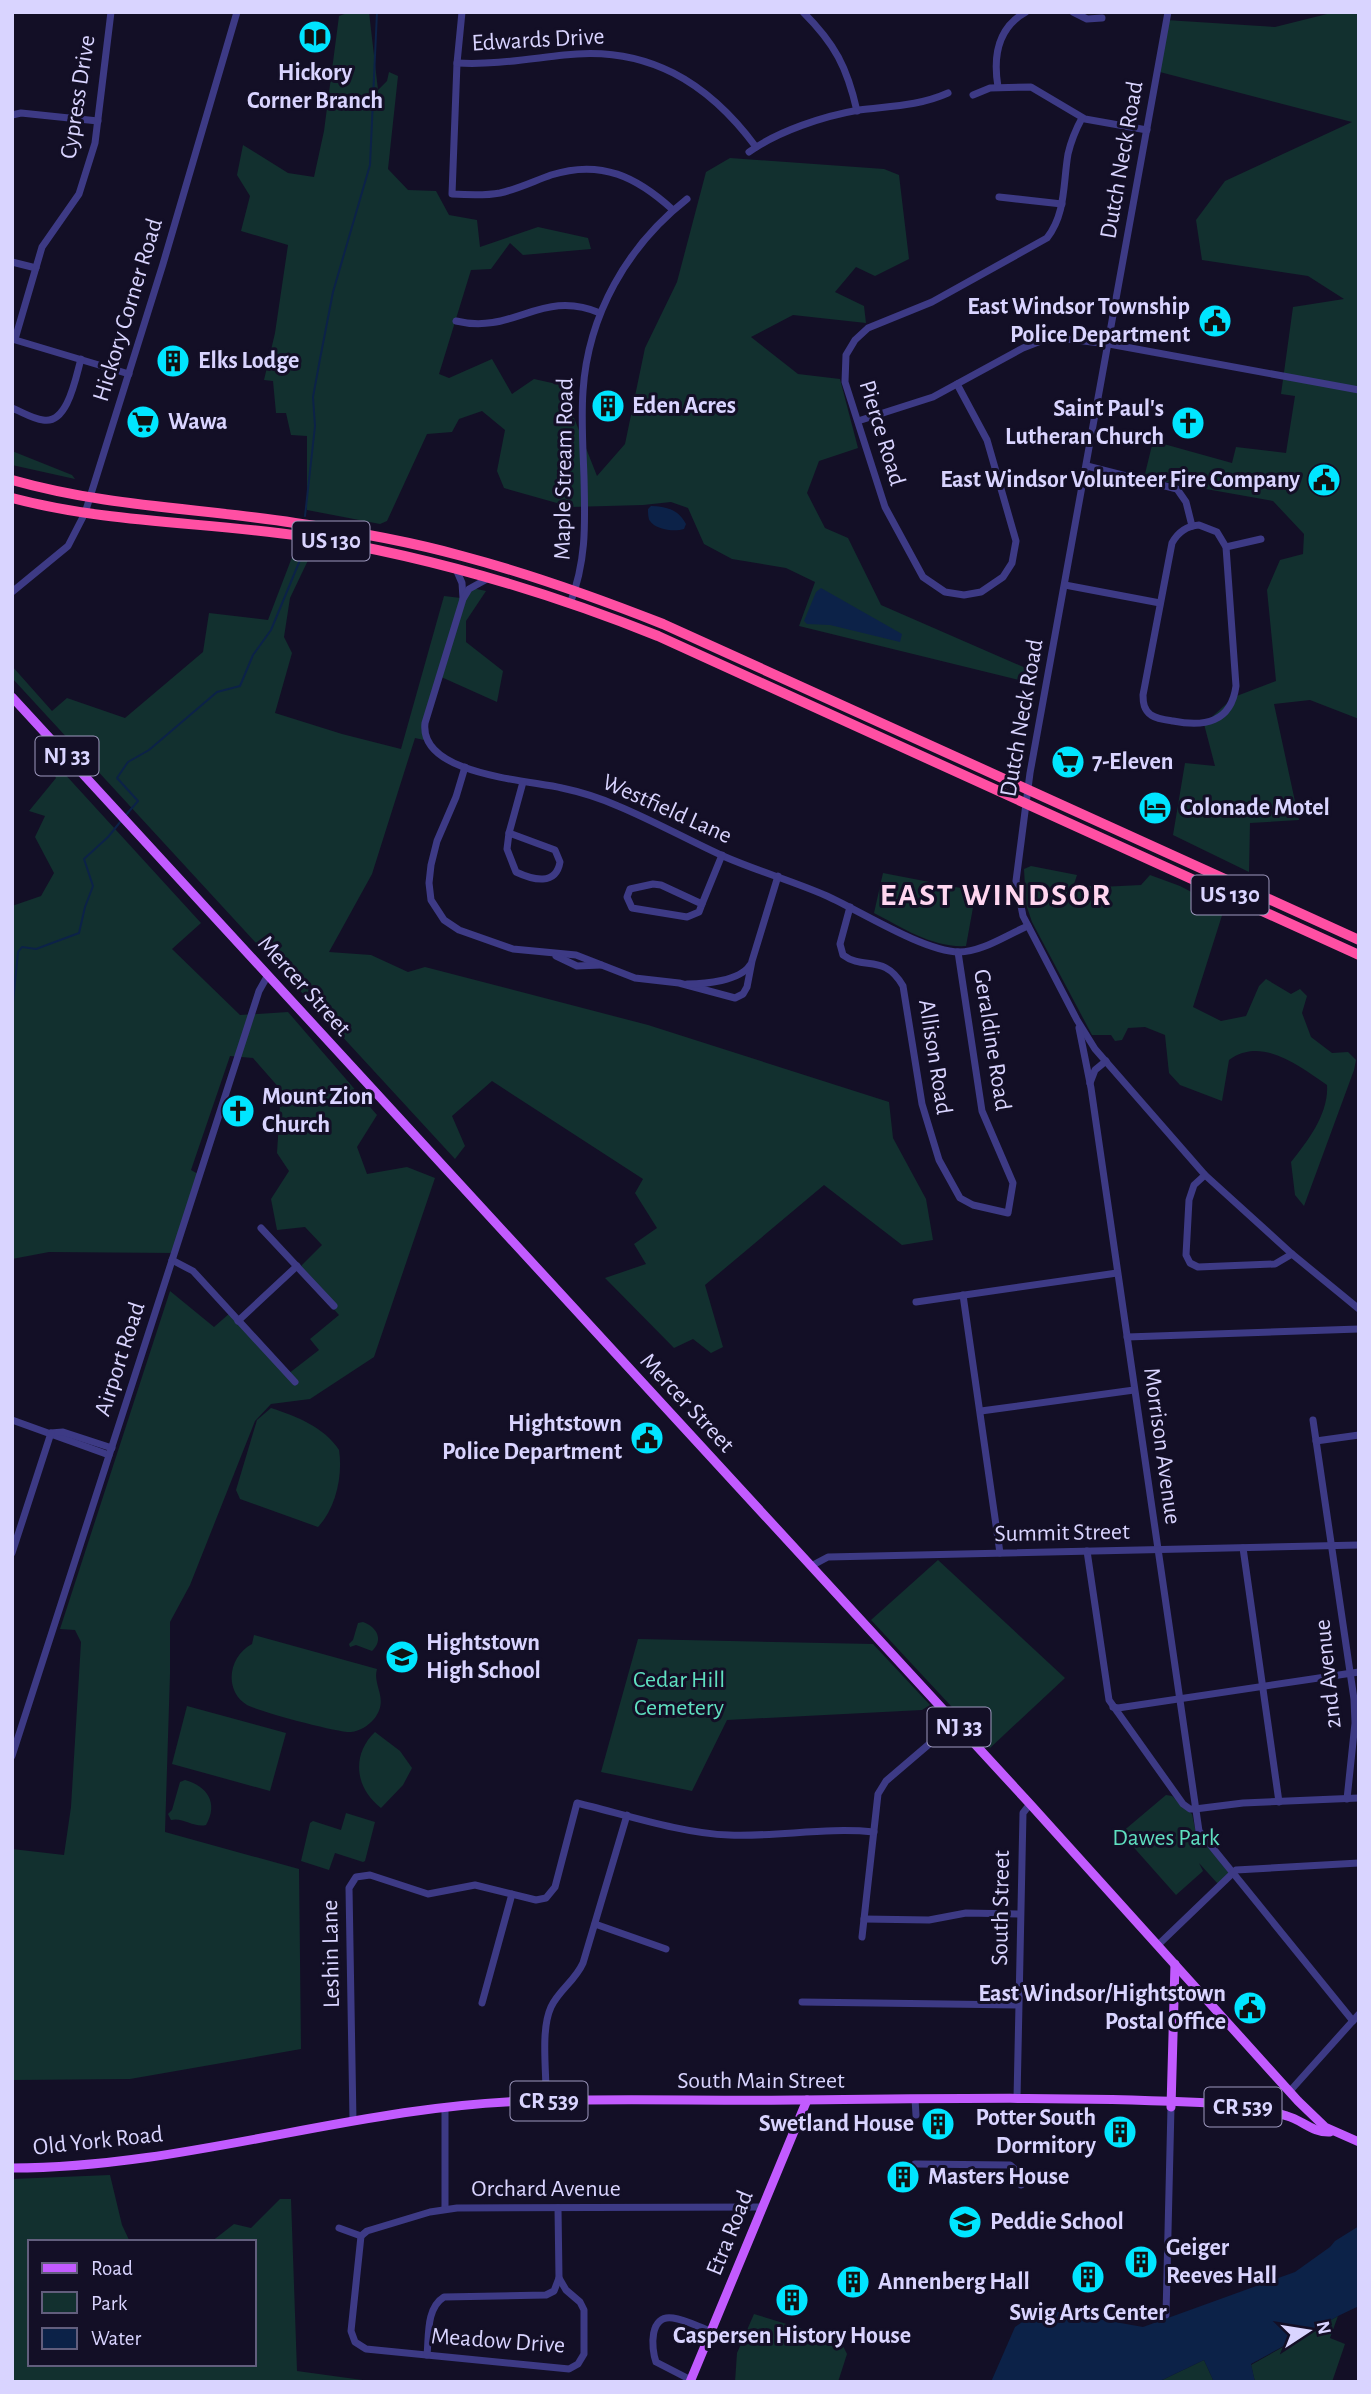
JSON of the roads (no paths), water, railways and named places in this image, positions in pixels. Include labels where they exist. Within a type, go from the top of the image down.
[{"type":"highway","name":"US 130","points":[[12,480],[135,506],[259,517],[388,540],[460,555],[575,591],[663,624],[1359,940]]},
{"type":"highway","name":"US 130","points":[[12,498],[125,519],[248,529],[385,552],[489,578],[570,604],[658,636],[1359,955]]},
{"type":"highway","points":[[1258,908],[1275,901]]},
{"type":"highway","points":[[1322,937],[1332,936],[1339,931]]},
{"type":"main road","name":"Mercer Street","points":[[12,697],[1030,1804],[1290,2091],[1319,2122],[1335,2132]]},
{"type":"main road","name":"CR 539","points":[[1171,2104],[1175,1964]]},
{"type":"main road","name":"South Main Street","points":[[187,2151],[445,2107],[545,2101],[1017,2099],[1171,2104],[1255,2108],[1288,2116],[1305,2126],[1324,2132],[1335,2132]]},
{"type":"main road","name":"Etra Road","points":[[691,2381],[807,2100]]},
{"type":"main road","name":"NJ 33","points":[[1335,2132],[1359,2142]]},
{"type":"main road","name":"Old York Road","points":[[12,2168],[80,2166],[187,2151]]},
{"type":"street","name":"Cypress Drive","points":[[13,339],[46,241],[79,194],[95,143],[111,12]]},
{"type":"street","name":"Hickory Corner Road","points":[[12,592],[68,546],[85,513],[237,12]]},
{"type":"street","points":[[462,12],[457,63],[452,194],[474,196],[500,193],[562,172],[599,170],[620,174],[639,183],[673,210]]},
{"type":"street","points":[[998,87],[995,66],[998,47],[1005,31],[1026,12]]},
{"type":"street","points":[[1073,12],[1087,19],[1102,18]]},
{"type":"street","name":"Dutch Neck Road","points":[[1168,12],[1028,790],[1016,881],[1020,907],[1028,926],[1077,1020],[1105,1061],[1205,1175],[1292,1254],[1359,1309]]},
{"type":"street","points":[[805,13],[840,58],[858,111],[923,103],[948,93]]},
{"type":"street","name":"Edwards Drive","points":[[457,63],[503,64],[563,55],[593,54],[645,61],[706,92],[728,112],[752,150],[805,124],[858,111]]},
{"type":"street","points":[[973,95],[998,87],[1031,87],[1082,118],[1147,130]]},
{"type":"street","points":[[12,115],[21,113],[98,121]]},
{"type":"street","name":"Pierce Road","points":[[957,384],[987,440],[1016,532],[1016,548],[1008,571],[997,583],[981,592],[954,594],[936,588],[923,577],[886,507],[844,373],[846,355],[855,340],[875,324],[932,302],[1040,243],[1055,227],[1062,204],[1068,153],[1082,118]]},
{"type":"street","points":[[999,197],[1062,204]]},
{"type":"street","name":"Maple Stream Road","points":[[570,604],[583,564],[585,538],[583,390],[589,353],[600,313],[631,258],[654,228],[687,199]]},
{"type":"street","points":[[12,261],[36,268]]},
{"type":"street","points":[[456,320],[473,324],[496,324],[537,309],[558,305],[580,306],[600,313]]},
{"type":"street","points":[[13,339],[129,374]]},
{"type":"street","points":[[858,422],[921,402],[1023,348],[1041,341],[1066,339],[1109,344],[1359,390]]},
{"type":"street","points":[[12,408],[43,420],[57,418],[65,408],[81,359]]},
{"type":"street","points":[[1087,466],[1177,489],[1186,502],[1192,526]]},
{"type":"street","points":[[1192,526],[1211,528],[1221,537],[1226,547],[1236,686],[1228,709],[1209,723],[1189,724],[1156,718],[1145,707],[1143,695],[1172,543],[1182,531],[1192,526]]},
{"type":"street","points":[[1226,547],[1261,539]]},
{"type":"street","points":[[385,552],[388,540]]},
{"type":"street","name":"Westfield Lane","points":[[456,569],[462,583],[463,599],[425,729],[427,741],[434,750],[465,767],[601,799],[722,855],[850,907],[933,947],[958,952]]},
{"type":"street","points":[[463,599],[474,585],[489,578]]},
{"type":"street","points":[[1065,585],[1160,603]]},
{"type":"street","points":[[755,680],[761,668]]},
{"type":"street","points":[[465,767],[434,852],[429,883],[434,907],[444,920],[459,930],[513,949],[549,954],[577,967],[602,964],[635,978],[679,984],[734,998],[746,990],[778,876]]},
{"type":"street","points":[[509,834],[555,850],[560,862],[558,872],[550,878],[539,880],[516,872],[507,849],[509,834],[523,782]]},
{"type":"street","points":[[702,904],[657,884],[634,887],[627,897],[632,908],[687,917],[696,915],[702,904],[722,855]]},
{"type":"street","name":"Allison Road","points":[[850,907],[840,944],[843,955],[852,960],[882,965],[894,973],[903,986],[922,1104],[932,1143],[946,1176],[956,1193],[966,1202],[1008,1213]]},
{"type":"street","points":[[958,952],[981,948],[1028,926]]},
{"type":"street","name":"Geraldine Road","points":[[958,952],[982,1111],[1013,1184],[1008,1213]]},
{"type":"street","points":[[679,984],[703,983],[740,975],[752,961]]},
{"type":"street","name":"Airport Road","points":[[12,1756],[259,991],[268,975]]},
{"type":"street","name":"Morrison Avenue","points":[[1077,1020],[1091,1088],[1195,1809],[1202,1836],[1353,2021]]},
{"type":"street","points":[[1091,1088],[1092,1074],[1105,1061]]},
{"type":"street","points":[[1205,1175],[1194,1185],[1189,1200],[1186,1255],[1190,1263],[1198,1267],[1270,1265],[1292,1254]]},
{"type":"street","points":[[261,1228],[334,1306]]},
{"type":"street","points":[[172,1260],[193,1271],[295,1382]]},
{"type":"street","points":[[238,1321],[296,1266]]},
{"type":"street","points":[[916,1302],[1117,1273]]},
{"type":"street","points":[[963,1295],[1000,1553]]},
{"type":"street","points":[[1127,1337],[1359,1329]]},
{"type":"street","points":[[981,1411],[1134,1390]]},
{"type":"street","points":[[12,1420],[51,1433],[63,1432],[111,1451]]},
{"type":"street","name":"2nd Avenue","points":[[1313,1420],[1354,1673],[1355,1715],[1347,1799]]},
{"type":"street","points":[[12,1553],[51,1433]]},
{"type":"street","points":[[1316,1441],[1359,1435]]},
{"type":"street","name":"Summit Street","points":[[811,1566],[828,1557],[1359,1545]]},
{"type":"street","points":[[1243,1548],[1279,1802]]},
{"type":"street","points":[[1087,1551],[1109,1700],[1183,1804],[1195,1809],[1359,1798]]},
{"type":"street","points":[[1113,1707],[1118,1709],[1354,1673]]},
{"type":"street","points":[[862,1937],[877,1800],[881,1787],[954,1722]]},
{"type":"street","name":"Leshin Lane","points":[[353,2121],[349,1888],[352,1880],[365,1874],[426,1894],[475,1885],[541,1900],[553,1892],[577,1803],[627,1815]]},
{"type":"street","name":"South Street","points":[[1017,2099],[1023,1812],[1030,1804]]},
{"type":"street","points":[[545,2101],[550,2011],[560,1993],[579,1972],[627,1815],[705,1833],[727,1835],[840,1829],[874,1832]]},
{"type":"street","points":[[1158,1945],[1233,1872],[1241,1868],[1359,1863]]},
{"type":"street","points":[[482,2003],[512,1894]]},
{"type":"street","points":[[864,1919],[929,1920],[967,1913],[1020,1914]]},
{"type":"street","points":[[595,1924],[666,1949]]},
{"type":"street","points":[[802,2001],[1018,2005]]},
{"type":"street","points":[[1290,2091],[1359,2014]]},
{"type":"street","points":[[1166,2315],[1171,2104]]},
{"type":"street","points":[[445,2107],[445,2209]]},
{"type":"street","points":[[915,2164],[1010,2165],[1018,2172],[1021,2185]]},
{"type":"street","name":"Orchard Avenue","points":[[361,2236],[367,2231],[445,2209],[761,2207]]},
{"type":"street","points":[[427,2355],[432,2312],[439,2300],[450,2295],[546,2295],[554,2291],[559,2278],[558,2208]]},
{"type":"street","points":[[339,2228],[361,2236]]},
{"type":"street","name":"Meadow Drive","points":[[361,2236],[351,2331],[352,2337],[366,2349],[564,2370],[573,2367],[584,2354],[584,2309],[559,2278]]},
{"type":"street","points":[[691,2381],[656,2362],[652,2345],[656,2325],[666,2318],[673,2318],[711,2331]]},
{"type":"water","points":[[651,506],[676,512],[686,524],[684,529],[666,530],[653,524],[648,515]]},
{"type":"water","points":[[821,588],[902,634],[900,642],[830,625],[807,624],[804,621],[816,592]]},
{"type":"water","points":[[1359,2226],[1359,2306],[1251,2364],[1255,2382],[1214,2382],[1204,2360],[1158,2382],[991,2382],[1015,2327],[1042,2309],[1143,2327],[1295,2272]]},
{"type":"waterway","points":[[305,516],[315,426],[313,397],[320,359],[333,292],[370,165],[377,12]]},
{"type":"waterway","points":[[125,816],[138,801],[117,778],[128,762],[149,750],[217,692],[240,686],[253,655],[271,630],[305,548]]},
{"type":"waterway","points":[[12,1012],[18,952],[22,947],[36,949],[79,933],[93,886],[84,859],[121,821]]},
{"type":"place","name":"Hickory Corner Branch","points":[[315,37]]},
{"type":"place","name":"East Windsor Township Police Department","points":[[1215,321]]},
{"type":"place","name":"Elks Lodge","points":[[173,361]]},
{"type":"place","name":"Eden Acres","points":[[608,406]]},
{"type":"place","name":"Wawa","points":[[143,422]]},
{"type":"place","name":"Saint Paul's Lutheran Church","points":[[1188,423]]},
{"type":"place","name":"East Windsor Volunteer Fire Company","points":[[1324,480]]},
{"type":"place","name":"7-Eleven","points":[[1068,762]]},
{"type":"place","name":"Colonade Motel","points":[[1155,808]]},
{"type":"place","name":"Mount Zion Church","points":[[238,1111]]},
{"type":"place","name":"Hightstown Police Department","points":[[647,1438]]},
{"type":"place","name":"Hightstown High School","points":[[402,1657]]},
{"type":"place","name":"East Windsor/Hightstown Postal Office","points":[[1250,2008]]},
{"type":"place","name":"Swetland House","points":[[938,2124]]},
{"type":"place","name":"Potter South Dormitory","points":[[1120,2132]]},
{"type":"place","name":"Masters House","points":[[903,2177]]},
{"type":"place","name":"Peddie School","points":[[965,2222]]},
{"type":"place","name":"Geiger Reeves Hall","points":[[1141,2262]]},
{"type":"place","name":"Swig Arts Center","points":[[1088,2277]]},
{"type":"place","name":"Annenberg Hall","points":[[853,2282]]},
{"type":"place","name":"Caspersen History House","points":[[792,2300]]},
{"type":"district","name":"EAST WINDSOR","points":[[996,895]]},
{"type":"park label","name":"Cedar Hill Cemetery","points":[[679,1694]]},
{"type":"park label","name":"Dawes Park","points":[[1166,1838]]}]
